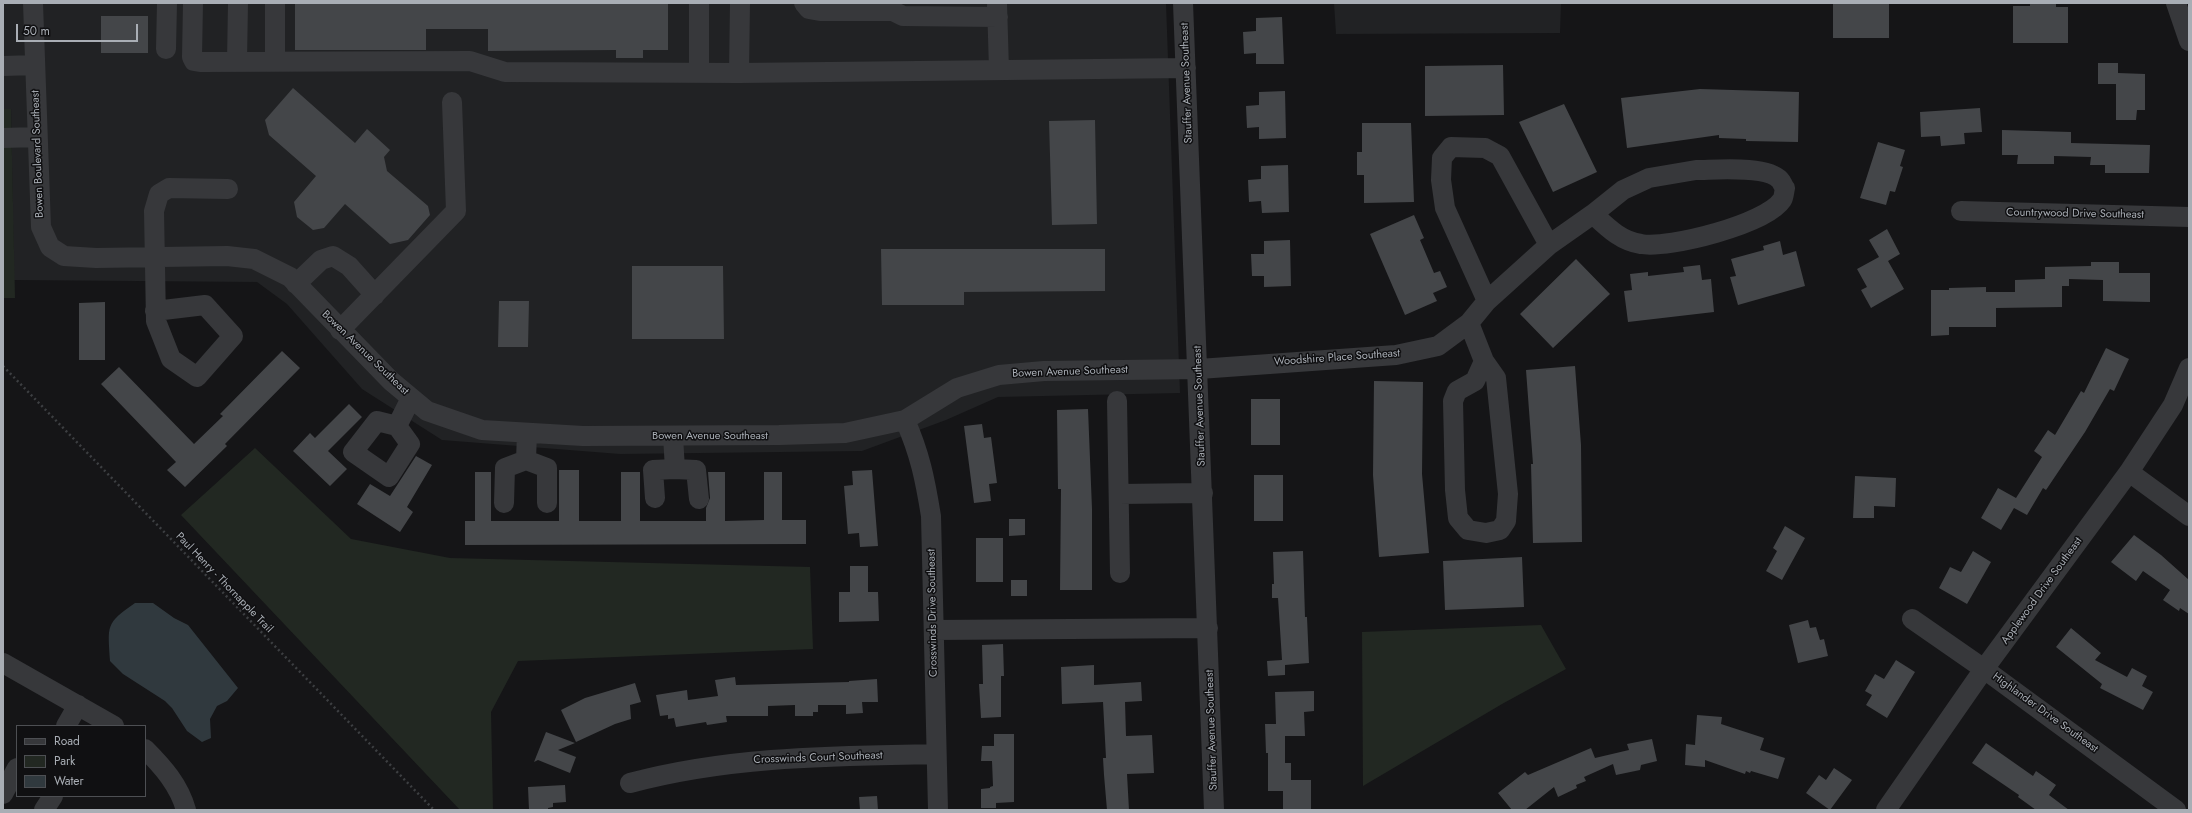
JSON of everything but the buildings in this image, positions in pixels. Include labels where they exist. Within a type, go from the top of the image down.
[{"type":"street","name":"Bowen Boulevard Southeast","points":[[33,3],[41,227],[50,247],[64,256],[227,256],[254,259],[270,267]]},
{"type":"street","points":[[166,49],[167,3]]},
{"type":"street","points":[[193,3],[192,57],[194,61],[470,61],[505,72],[739,73],[1186,68]]},
{"type":"street","points":[[237,61],[238,3]]},
{"type":"street","points":[[275,3],[275,61]]},
{"type":"street","points":[[699,3],[699,73]]},
{"type":"street","points":[[739,73],[740,3]]},
{"type":"street","points":[[804,3],[809,9],[820,11],[898,7],[903,16],[935,16],[998,10],[999,70]]},
{"type":"street","name":"Stauffer Avenue Southeast","points":[[1183,3],[1199,369],[1214,810]]},
{"type":"street","points":[[2176,3],[2189,41]]},
{"type":"street","points":[[3,66],[35,65]]},
{"type":"street","points":[[340,330],[456,210],[452,102]]},
{"type":"street","points":[[3,138],[37,137]]},
{"type":"street","points":[[1487,301],[1445,208],[1441,180],[1442,158],[1451,147],[1485,148],[1500,156],[1549,245]]},
{"type":"street","name":"Woodshire Place Southeast","points":[[1199,369],[1396,355],[1438,346],[1469,323],[1487,301],[1549,245],[1593,214],[1623,190],[1649,178],[1696,170],[1736,170],[1767,173],[1780,179],[1785,188],[1782,200],[1771,210],[1751,221],[1693,239],[1668,243],[1642,245],[1626,241],[1611,231],[1593,214]]},
{"type":"street","points":[[156,311],[154,211],[159,194],[169,188],[228,189]]},
{"type":"street","name":"Countrywood Drive Southeast","points":[[1961,211],[2189,216]]},
{"type":"street","points":[[296,284],[321,260],[333,256],[348,266],[375,295]]},
{"type":"street","name":"Bowen Avenue Southeast","points":[[270,267],[290,277],[391,381],[427,411],[482,430],[584,436],[845,433],[905,420],[957,388],[998,375],[1044,370],[1199,369]]},
{"type":"street","points":[[1469,323],[1484,361],[1496,378],[1508,494],[1506,521],[1500,530],[1486,533],[1468,530],[1458,518],[1455,490],[1454,401],[1457,391],[1475,381],[1484,361]]},
{"type":"street","name":"Applewood Drive Southeast","points":[[1886,810],[1984,669],[2129,472],[2174,405],[2189,368]]},
{"type":"street","points":[[397,426],[411,398]]},
{"type":"street","points":[[1117,402],[1120,573]]},
{"type":"street","name":"Crosswinds Drive Southeast","points":[[905,420],[919,453],[925,477],[931,516],[938,810]]},
{"type":"street","points":[[526,460],[527,433]]},
{"type":"street","points":[[673,436],[675,469]]},
{"type":"street","points":[[504,503],[506,468],[526,460],[547,468],[547,503]]},
{"type":"street","points":[[655,498],[653,470],[675,469],[696,470],[699,499]]},
{"type":"street","points":[[2129,472],[2189,516]]},
{"type":"street","points":[[1119,494],[1203,493]]},
{"type":"street","name":"Highlander Drive Southeast","points":[[1912,620],[1984,669],[2176,810]]},
{"type":"street","points":[[934,630],[1208,628]]},
{"type":"street","points":[[3,663],[112,725]]},
{"type":"street","points":[[67,725],[78,706]]},
{"type":"street","points":[[146,750],[167,771],[183,799],[186,810]]},
{"type":"street","name":"Crosswinds Court Southeast","points":[[630,783],[704,767],[763,759],[936,754]]},
{"type":"street","points":[[3,794],[16,770]]},
{"type":"street","points":[[44,810],[52,797]]},
{"type":"path","name":"Paul Henry - Thornapple Trail","points":[[3,366],[434,810]]},
{"type":"shaded area","points":[[3,3],[1166,3],[1180,393],[998,397],[946,420],[862,451],[620,454],[442,440],[362,389],[287,304],[257,282],[14,280],[11,109],[3,109]]},
{"type":"shaded area","points":[[1334,3],[1561,3],[1560,33],[1336,34]]},
{"type":"green space","points":[[3,109],[11,109],[15,298],[3,298]]},
{"type":"green space","points":[[255,448],[351,539],[450,558],[810,567],[813,649],[518,661],[491,712],[493,810],[460,810],[181,515]]},
{"type":"green space","points":[[1541,625],[1566,669],[1502,704],[1363,786],[1362,632]]},
{"type":"water","points":[[135,603],[153,603],[174,618],[188,625],[238,688],[227,701],[217,706],[210,719],[211,738],[202,742],[187,731],[172,708],[165,701],[123,674],[110,661],[110,626],[118,616]]}]
